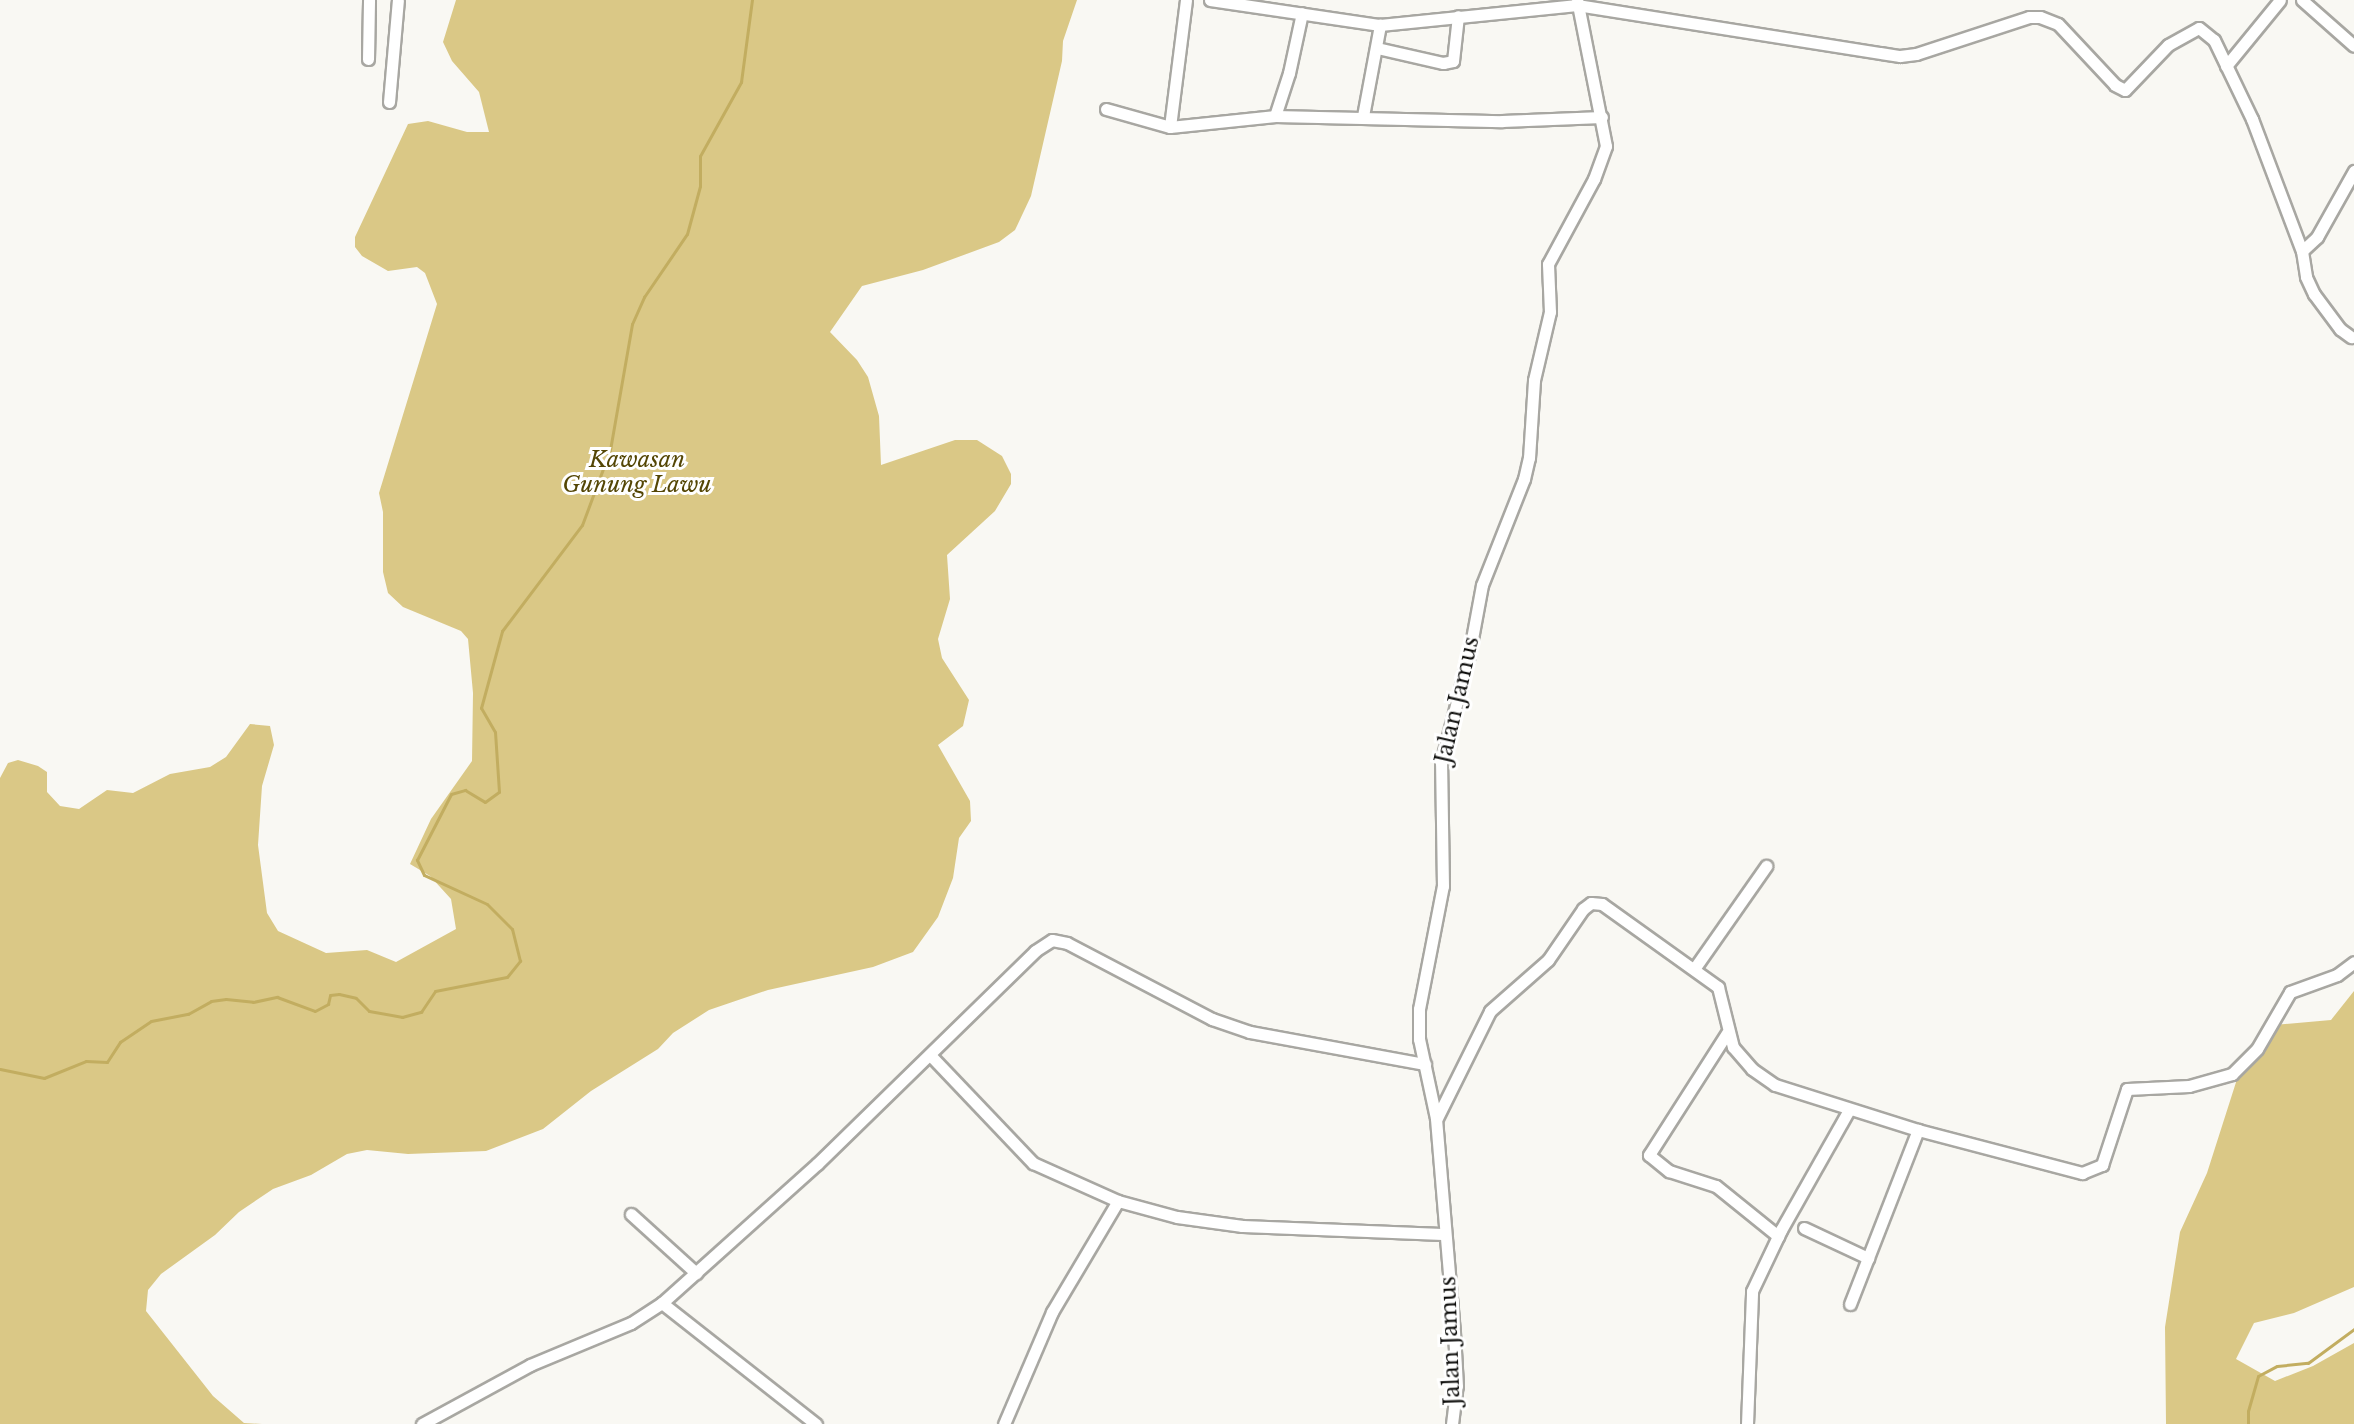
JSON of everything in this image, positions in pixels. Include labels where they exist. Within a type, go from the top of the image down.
[{"type":"street","points":[[368,59],[369,0]]},
{"type":"street","points":[[389,102],[398,0]]},
{"type":"street","points":[[1170,127],[1186,0]]},
{"type":"street","points":[[1210,0],[1380,25],[1577,2],[1900,56],[1916,54],[2029,17],[2040,17],[2058,24],[2115,85],[2125,90],[2168,45],[2199,28],[2214,40],[2252,119],[2302,251],[2303,266],[2314,294],[2340,329],[2351,337]]},
{"type":"street","points":[[2226,66],[2280,0]]},
{"type":"street","points":[[2302,0],[2354,46]]},
{"type":"street","name":"Jalan Jamus","points":[[1452,1424],[1457,1386],[1436,1118],[1425,1064],[1419,1009],[1443,886],[1441,763],[1466,670],[1482,585],[1529,458],[1534,380],[1550,312],[1548,264],[1603,157],[1606,135],[1577,2]]},
{"type":"street","points":[[1275,116],[1289,73],[1302,13]]},
{"type":"street","points":[[1377,48],[1443,63],[1453,61],[1458,16]]},
{"type":"street","points":[[1363,116],[1380,25]]},
{"type":"street","points":[[1106,109],[1170,127],[1275,116],[1502,121],[1602,117]]},
{"type":"street","points":[[2302,251],[2317,237],[2354,171]]},
{"type":"street","points":[[1694,969],[1766,866]]},
{"type":"street","points":[[1436,1118],[1490,1011],[1548,960],[1583,909],[1591,903],[1602,904],[1694,969],[1722,994],[1727,1033],[1738,1054],[1775,1085],[1918,1130],[2082,1173],[2102,1165],[2127,1089],[2189,1086],[2232,1074],[2257,1049],[2290,992],[2337,975],[2354,962]]},
{"type":"street","points":[[422,1424],[530,1365],[631,1323],[662,1303],[931,1056],[1035,951],[1052,940],[1067,943],[1212,1019],[1250,1032],[1425,1064]]},
{"type":"street","points":[[1727,1033],[1649,1155],[1669,1171],[1716,1186],[1778,1236]]},
{"type":"street","points":[[931,1056],[1033,1163],[1118,1201],[1177,1217],[1242,1226],[1443,1234]]},
{"type":"street","points":[[1761,1424],[1747,1422],[1749,1307],[1759,1272],[1849,1110]]},
{"type":"street","points":[[1850,1304],[1918,1130]]},
{"type":"street","points":[[1004,1424],[1052,1312],[1118,1201]]},
{"type":"street","points":[[631,1214],[696,1273]]},
{"type":"street","points":[[1804,1228],[1868,1258]]},
{"type":"street","points":[[662,1303],[816,1424]]},
{"type":"green space","name":"Kawasan Gunung Lawu","points":[[456,0],[1077,0],[1063,41],[1062,61],[1031,196],[1015,230],[999,242],[923,270],[862,286],[830,332],[857,360],[868,377],[879,416],[881,465],[955,440],[977,440],[1002,456],[1011,474],[1011,484],[995,511],[947,555],[950,599],[938,639],[942,658],[969,700],[963,726],[938,745],[970,801],[971,821],[959,838],[953,878],[938,917],[913,952],[873,967],[768,990],[709,1010],[673,1033],[658,1049],[591,1091],[543,1129],[486,1151],[408,1154],[367,1150],[347,1154],[311,1175],[273,1189],[239,1212],[215,1235],[161,1274],[148,1290],[146,1311],[213,1396],[244,1423],[262,1424],[0,1424],[0,778],[8,763],[18,760],[38,766],[47,772],[47,792],[60,806],[79,809],[107,790],[133,793],[170,774],[210,767],[226,757],[250,724],[270,726],[274,745],[262,786],[258,845],[267,913],[278,931],[326,953],[367,950],[396,962],[456,929],[451,899],[430,876],[410,864],[431,819],[472,761],[473,693],[468,639],[461,631],[403,607],[388,593],[383,572],[383,512],[379,493],[437,304],[425,273],[417,267],[388,271],[362,256],[355,247],[355,237],[408,124],[428,121],[467,132],[489,132],[479,92],[452,61],[443,42]]},
{"type":"green space","points":[[2354,991],[2354,1287],[2294,1313],[2254,1323],[2236,1359],[2275,1381],[2313,1366],[2354,1343],[2354,1424],[2166,1424],[2165,1327],[2180,1232],[2207,1173],[2238,1076],[2262,1026],[2331,1020]]},
{"type":"waterway","points":[[0,1069],[44,1078],[86,1061],[107,1062],[120,1042],[151,1021],[188,1014],[211,1001],[226,999],[253,1002],[277,997],[315,1011],[328,1004],[330,995],[339,994],[356,998],[369,1011],[402,1017],[421,1012],[435,991],[507,977],[520,961],[512,929],[487,904],[424,875],[417,860],[451,794],[465,790],[485,802],[499,792],[495,732],[481,708],[502,631],[582,525],[610,450],[632,324],[644,297],[687,234],[700,186],[700,156],[741,82],[752,0]]},
{"type":"waterway","points":[[2248,1424],[2248,1411],[2258,1376],[2277,1366],[2308,1363],[2354,1329]]}]
